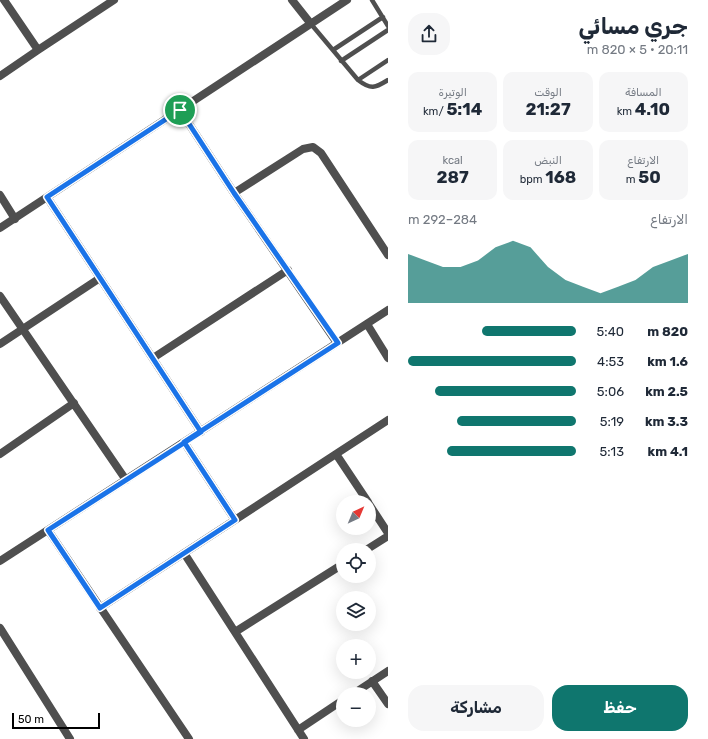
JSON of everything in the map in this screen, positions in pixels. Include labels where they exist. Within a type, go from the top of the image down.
[{"type":"street","points":[[4,0],[38,50]]},
{"type":"street","points":[[0,76],[114,0]]},
{"type":"street","points":[[292,0],[311,24]]},
{"type":"street","points":[[0,228],[347,0]]},
{"type":"street","points":[[180,110],[234,193],[338,343]]},
{"type":"street","points":[[234,193],[304,149],[313,147],[321,153],[388,255]]},
{"type":"street","points":[[0,195],[15,218]]},
{"type":"street","points":[[47,197],[201,432]]},
{"type":"street","points":[[153,358],[288,270]]},
{"type":"street","points":[[0,344],[100,278]]},
{"type":"street","points":[[0,296],[126,480]]},
{"type":"street","points":[[0,561],[388,310]]},
{"type":"street","points":[[367,324],[388,358]]},
{"type":"street","points":[[0,454],[74,403]]},
{"type":"street","points":[[100,608],[388,420]]},
{"type":"street","points":[[184,442],[235,520]]},
{"type":"street","points":[[336,454],[363,495]]},
{"type":"street","points":[[376,516],[388,535],[376,543]]},
{"type":"street","points":[[48,530],[189,739]]},
{"type":"street","points":[[184,553],[304,739]]},
{"type":"street","points":[[235,632],[336,568]]},
{"type":"street","points":[[0,628],[70,739]]},
{"type":"street","points":[[363,687],[388,671]]},
{"type":"street","points":[[372,681],[388,704]]},
{"type":"street","points":[[298,730],[336,705]]},
{"type":"lane","points":[[372,0],[388,26]]},
{"type":"lane","points":[[333,50],[383,17]]},
{"type":"lane","points":[[311,24],[358,80],[367,86],[373,87],[377,87],[388,80]]},
{"type":"lane","points":[[341,61],[388,30]]},
{"type":"lane","points":[[358,80],[388,60]]},
{"type":"route","points":[[180,110],[47,197],[201,432],[48,530],[100,608],[235,520],[184,442],[338,343],[234,193],[180,110]]}]
